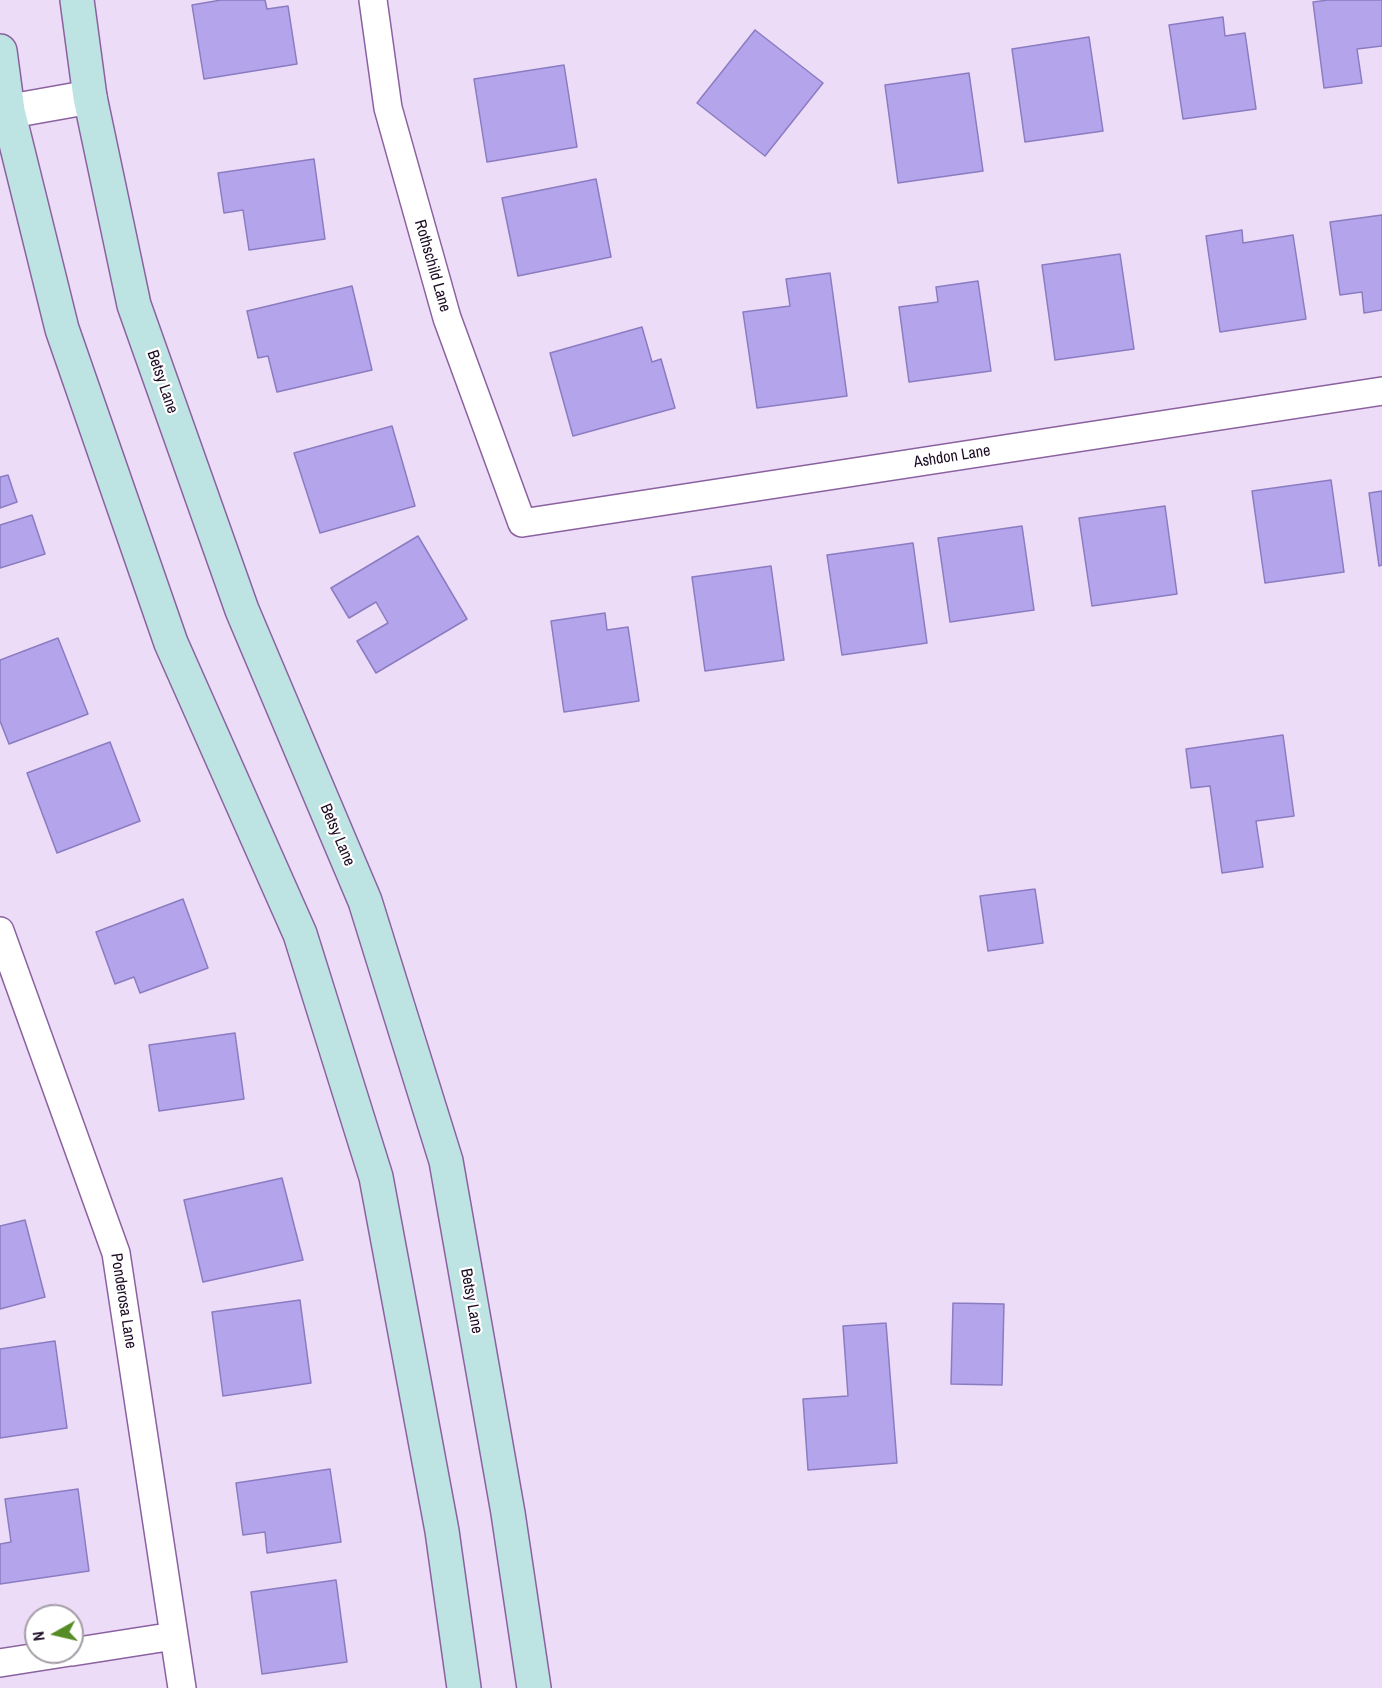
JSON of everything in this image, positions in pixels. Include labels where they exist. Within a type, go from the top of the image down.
[{"type":"main road","name":"Betsy Lane","points":[[77,0],[90,97],[134,305],[242,610],[365,902],[446,1161],[508,1513],[534,1688]]},
{"type":"main road","points":[[0,51],[4,112],[62,329],[171,643],[300,933],[376,1177],[442,1531],[464,1688]]},
{"type":"street","name":"Rothschild Lane","points":[[373,0],[388,108],[447,318],[522,523]]},
{"type":"street","points":[[4,112],[90,97]]},
{"type":"street","name":"Ashdon Lane","points":[[522,523],[1382,391]]},
{"type":"street","name":"Ponderosa Lane","points":[[0,931],[116,1252],[182,1688]]},
{"type":"street","points":[[84,1650],[174,1636]]},
{"type":"street","points":[[0,1663],[24,1659]]},
{"type":"building","points":[[221,0],[265,0],[267,9],[288,6],[297,64],[204,79],[192,5]]},
{"type":"building","points":[[1382,0],[1382,46],[1357,49],[1362,83],[1324,88],[1313,2]]},
{"type":"building","points":[[1223,17],[1225,36],[1245,33],[1256,109],[1183,119],[1169,25]]},
{"type":"building","points":[[755,30],[823,83],[765,156],[697,103]]},
{"type":"building","points":[[1089,37],[1103,131],[1025,142],[1012,49]]},
{"type":"building","points":[[564,65],[577,147],[487,162],[474,79]]},
{"type":"building","points":[[969,73],[983,171],[898,183],[885,85]]},
{"type":"building","points":[[314,159],[325,239],[249,250],[243,210],[224,213],[218,173]]},
{"type":"building","points":[[596,179],[611,257],[518,276],[502,198]]},
{"type":"building","points":[[1382,215],[1382,310],[1364,313],[1362,292],[1340,295],[1330,222]]},
{"type":"building","points":[[1242,230],[1243,243],[1293,235],[1306,319],[1220,332],[1206,236]]},
{"type":"building","points":[[1120,254],[1134,349],[1055,360],[1042,265]]},
{"type":"building","points":[[830,273],[847,396],[757,408],[743,312],[790,306],[786,279]]},
{"type":"building","points":[[978,281],[991,371],[909,382],[899,307],[938,302],[936,287]]},
{"type":"building","points":[[352,286],[372,370],[277,392],[268,356],[258,358],[247,311]]},
{"type":"building","points":[[642,327],[652,362],[661,359],[675,408],[573,436],[550,353]]},
{"type":"building","points":[[392,426],[415,506],[320,533],[294,453]]},
{"type":"building","points":[[8,475],[17,502],[0,508],[0,477]]},
{"type":"building","points":[[1331,480],[1344,572],[1265,583],[1252,491]]},
{"type":"building","points":[[1382,491],[1382,565],[1379,566],[1369,493]]},
{"type":"building","points":[[1165,506],[1177,594],[1092,606],[1079,518]]},
{"type":"building","points":[[32,515],[45,554],[0,568],[0,525]]},
{"type":"building","points":[[1022,526],[1034,610],[950,622],[938,538]]},
{"type":"building","points":[[418,536],[467,619],[376,673],[357,641],[388,623],[376,602],[349,618],[331,588]]},
{"type":"building","points":[[913,543],[927,643],[842,655],[827,555]]},
{"type":"building","points":[[771,566],[784,660],[705,671],[692,577]]},
{"type":"building","points":[[605,613],[607,630],[628,627],[639,701],[564,712],[551,621]]},
{"type":"building","points":[[58,638],[88,714],[9,744],[0,721],[0,660]]},
{"type":"building","points":[[1283,735],[1294,816],[1256,821],[1263,867],[1222,873],[1210,786],[1191,788],[1186,749]]},
{"type":"building","points":[[110,742],[140,821],[57,853],[27,773]]},
{"type":"building","points":[[1035,889],[1043,943],[988,951],[980,896]]},
{"type":"building","points":[[183,899],[208,968],[140,993],[134,977],[115,984],[96,932]]},
{"type":"building","points":[[235,1033],[244,1099],[159,1111],[149,1045]]},
{"type":"building","points":[[282,1178],[303,1260],[203,1282],[184,1200]]},
{"type":"building","points":[[25,1220],[45,1297],[0,1309],[0,1226]]},
{"type":"building","points":[[300,1300],[311,1383],[223,1396],[212,1312]]},
{"type":"building","points":[[953,1303],[1004,1304],[1002,1385],[951,1384]]},
{"type":"building","points":[[886,1323],[897,1463],[808,1470],[803,1399],[848,1396],[843,1326]]},
{"type":"building","points":[[55,1341],[67,1428],[0,1438],[0,1349]]},
{"type":"building","points":[[330,1469],[341,1542],[267,1553],[265,1532],[243,1535],[236,1483]]},
{"type":"building","points":[[78,1489],[89,1571],[0,1584],[0,1544],[11,1542],[5,1499]]},
{"type":"building","points":[[336,1580],[347,1662],[262,1674],[251,1592]]}]
